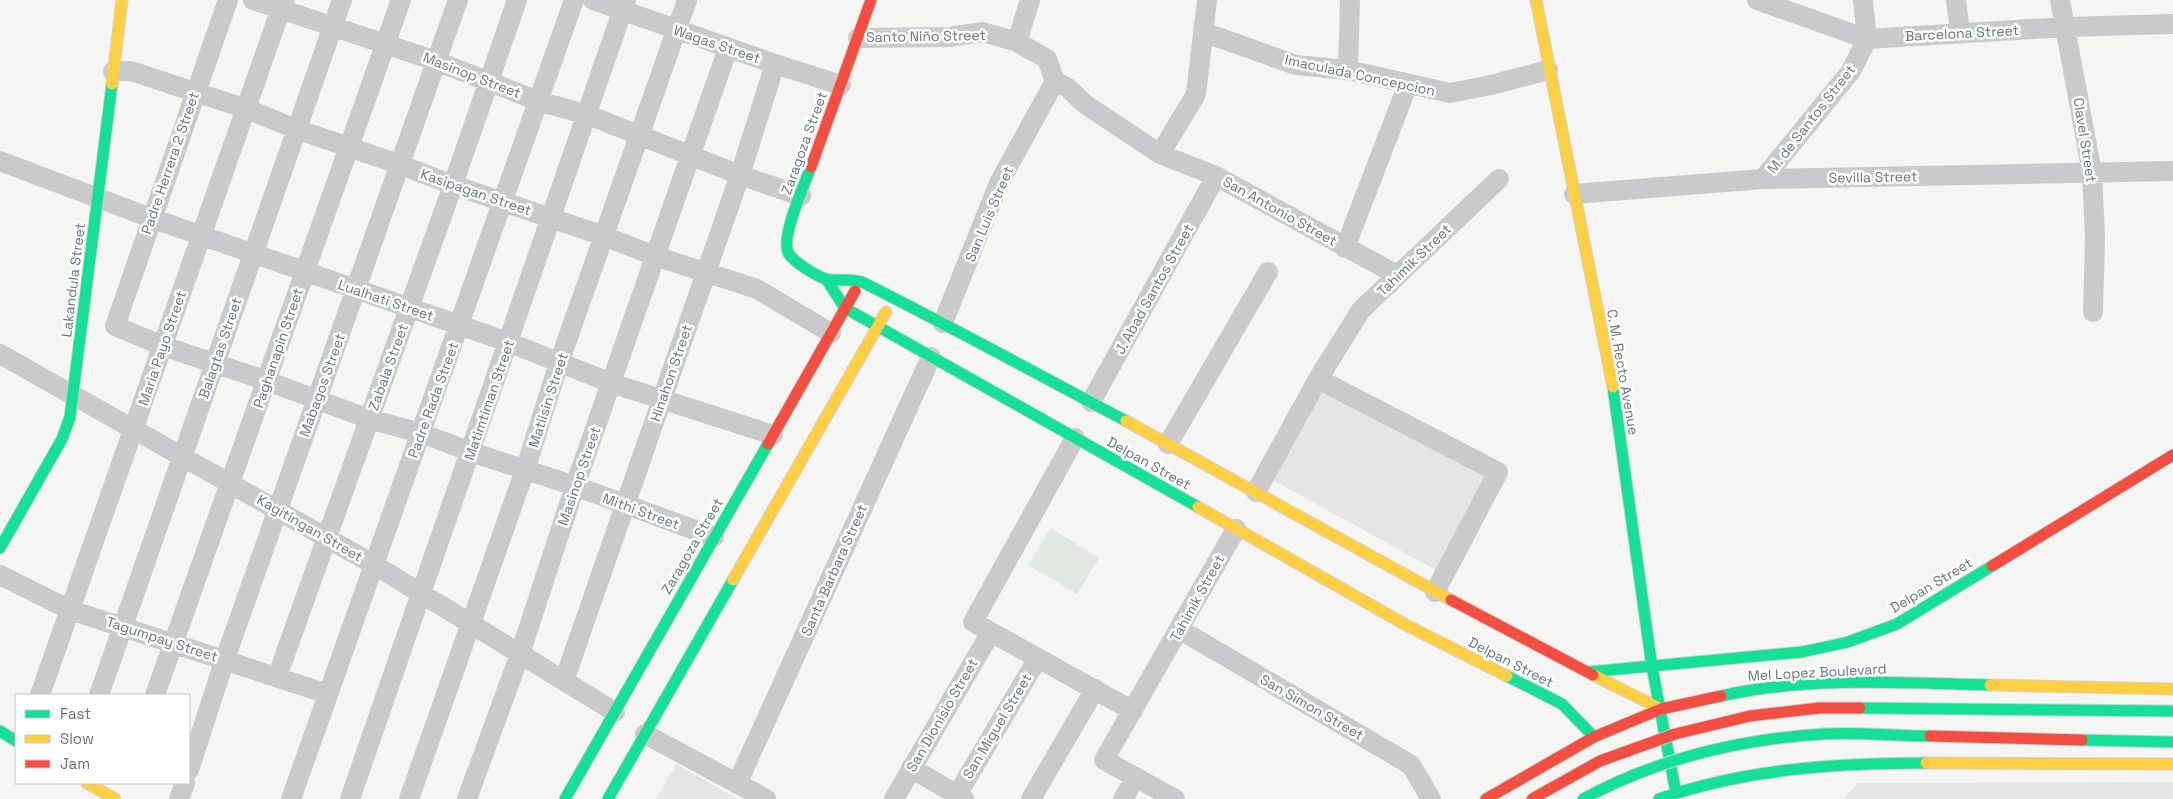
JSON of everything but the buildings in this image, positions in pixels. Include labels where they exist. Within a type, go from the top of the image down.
[{"type":"main road","name":"Lakandula Street","points":[[0,548],[62,440],[70,417],[122,0]]},
{"type":"main road","name":"Zaragoza Street","points":[[871,0],[786,238],[788,253],[800,264],[826,279],[860,281],[894,298]]},
{"type":"main road","name":"C. M. Recto Avenue","points":[[1536,0],[1548,70],[1613,389],[1652,667],[1668,751],[1671,797]]},
{"type":"main road","name":"Zaragoza Street","points":[[826,279],[845,308],[878,326]]},
{"type":"main road","name":"Zaragoza Street","points":[[565,799],[860,281]]},
{"type":"main road","name":"Delpan Street","points":[[894,298],[1168,444],[1254,495],[1428,591],[1661,708]]},
{"type":"main road","points":[[608,799],[894,298]]},
{"type":"main road","name":"Delpan Street","points":[[878,326],[1075,438],[1238,525],[1408,621],[1562,704],[1594,737]]},
{"type":"main road","name":"Delpan Street","points":[[1587,672],[1802,652],[1848,642],[1897,624],[2173,455]]},
{"type":"main road","points":[[1691,662],[1714,671]]},
{"type":"main road","points":[[1739,681],[1756,688]]},
{"type":"main road","name":"Mel Lopez Boulevard","points":[[1486,799],[1513,788],[1594,737],[1661,708],[1756,688],[1866,682],[2173,690]]},
{"type":"main road","points":[[1532,799],[1600,761],[1675,734],[1750,716],[1819,708],[2173,711]]},
{"type":"main road","points":[[0,731],[15,740]]},
{"type":"main road","points":[[1583,799],[1611,784],[1684,757],[1759,741],[1825,734],[2173,742]]},
{"type":"main road","points":[[1671,797],[1732,778],[1860,763],[2172,765]]},
{"type":"main road","points":[[89,784],[116,799]]},
{"type":"street","name":"Padre Herrera 2 Street","points":[[114,326],[228,0]]},
{"type":"street","name":"Masinop Street","points":[[253,0],[283,5],[333,26],[436,61],[538,101],[588,115],[740,175],[801,196]]},
{"type":"street","name":"Balagtas Street","points":[[99,694],[342,0]]},
{"type":"street","name":"Paghanapin Street","points":[[155,694],[401,0]]},
{"type":"street","name":"Mabagos Street","points":[[190,767],[225,659],[316,399],[338,345],[458,0]]},
{"type":"street","name":"Zabala Street","points":[[277,676],[410,308],[517,0]]},
{"type":"street","name":"Padre Rada Street","points":[[291,799],[574,0]]},
{"type":"street","name":"Wagas Street","points":[[593,0],[624,5],[676,30],[841,85]]},
{"type":"street","name":"Matiisin Street","points":[[408,799],[525,470],[560,363],[687,0]]},
{"type":"street","points":[[1018,42],[1030,0]]},
{"type":"street","points":[[1055,81],[1068,88],[1086,105],[1160,154],[1196,94],[1207,0]]},
{"type":"street","points":[[1348,70],[1350,0]]},
{"type":"street","name":"Barcelona Street","points":[[1757,0],[1867,39],[2065,27],[2173,24]]},
{"type":"street","points":[[1863,0],[1867,39]]},
{"type":"street","points":[[1956,0],[1960,33]]},
{"type":"street","name":"Clavel Street","points":[[2060,0],[2092,174],[2095,237],[2093,312]]},
{"type":"street","name":"Maria Payo Street","points":[[40,694],[283,5]]},
{"type":"street","name":"Matimtiman Street","points":[[350,799],[588,115],[624,5]]},
{"type":"street","name":"Santo Niño Street","points":[[858,38],[949,37],[983,32],[1018,42],[1047,59],[1055,81]]},
{"type":"street","name":"Imaculada Concepcion","points":[[1202,32],[1296,64],[1348,70],[1454,93],[1548,70]]},
{"type":"street","name":"M. de Santos Street","points":[[1763,179],[1851,71],[1867,39]]},
{"type":"street","name":"Masinop Street","points":[[467,799],[520,654],[610,383],[728,48]]},
{"type":"street","name":"Hinahon Street","points":[[564,681],[740,175],[775,64]]},
{"type":"street","name":"Kasipagan Street","points":[[113,71],[131,71],[247,109],[296,129],[453,185],[604,236],[655,256],[757,289],[831,333]]},
{"type":"street","name":"San Luis Street","points":[[943,323],[999,183],[1055,81]]},
{"type":"street","points":[[1345,248],[1408,84]]},
{"type":"street","name":"San Antonio Street","points":[[1160,154],[1216,176],[1397,275]]},
{"type":"street","name":"Lualhati Street","points":[[0,161],[151,218],[508,342],[610,383],[773,435]]},
{"type":"street","name":"Sevilla Street","points":[[1574,194],[1763,179],[2173,171]]},
{"type":"street","name":"J. Abad Santos Street","points":[[1091,402],[1216,176]]},
{"type":"street","name":"Tahimik Street","points":[[1254,495],[1318,379],[1361,310],[1499,179]]},
{"type":"street","points":[[1168,444],[1268,272]]},
{"type":"street","name":"Mithi Street","points":[[114,326],[162,346],[267,381],[369,419],[421,433],[471,452],[575,486],[714,538]]},
{"type":"street","name":"Santa Barbara Street","points":[[737,784],[931,357]]},
{"type":"street","name":"Kagitingan Street","points":[[2,359],[73,394],[373,564],[615,712]]},
{"type":"street","points":[[1318,379],[1498,472],[1428,591]]},
{"type":"street","points":[[1075,438],[973,622],[1133,710]]},
{"type":"street","name":"Tahimik Street","points":[[1136,777],[1104,760],[1238,525]]},
{"type":"street","name":"Tagumpay Street","points":[[0,575],[70,610],[328,694]]},
{"type":"street","name":"San Simon Street","points":[[1180,629],[1412,765],[1431,799]]},
{"type":"street","name":"San Dionisio Street","points":[[894,799],[991,632]]},
{"type":"street","name":"San Miguel Street","points":[[961,797],[1038,658]]},
{"type":"street","points":[[1032,799],[1095,689]]},
{"type":"street","points":[[645,734],[766,799]]},
{"type":"street","points":[[911,768],[961,797]]},
{"type":"street","points":[[1124,799],[1136,777],[1175,799]]},
{"type":"street","points":[[116,799],[124,784]]},
{"type":"street","points":[[179,799],[185,784]]},
{"type":"shaded area","points":[[1322,386],[1493,474],[1441,573],[1271,479]]},
{"type":"shaded area","points":[[1051,528],[1099,558],[1077,594],[1028,565]]},
{"type":"shaded area","points":[[677,764],[737,799],[656,799]]},
{"type":"shaded area","points":[[2173,782],[2173,799],[1843,799],[1858,783]]},
{"type":"traffic: fast","points":[[0,548],[62,439],[70,417],[112,84]]},
{"type":"traffic: fast","points":[[811,167],[794,211],[787,237],[789,254],[795,261],[826,279],[855,280],[864,283],[1126,421]]},
{"type":"traffic: fast","points":[[826,279],[845,308],[1198,507]]},
{"type":"traffic: fast","points":[[1613,387],[1652,667],[1676,793]]},
{"type":"traffic: fast","points":[[565,799],[768,444]]},
{"type":"traffic: fast","points":[[1588,672],[1802,652],[1848,642],[1897,624],[1992,566]]},
{"type":"traffic: fast","points":[[608,799],[733,580]]},
{"type":"traffic: fast","points":[[1507,676],[1562,704],[1594,737]]},
{"type":"traffic: fast","points":[[1721,696],[1754,690],[1821,683],[1889,682],[1990,685]]},
{"type":"traffic: fast","points":[[1860,708],[2173,711]]},
{"type":"traffic: fast","points":[[0,731],[15,740]]},
{"type":"traffic: fast","points":[[1583,799],[1611,785],[1670,762],[1730,746],[1824,734],[1930,736]]},
{"type":"traffic: fast","points":[[2082,740],[2173,742]]},
{"type":"traffic: fast","points":[[1659,799],[1691,789],[1757,774],[1825,766],[1926,763]]},
{"type":"traffic: slow","points":[[112,84],[122,0]]},
{"type":"traffic: slow","points":[[1536,0],[1613,387]]},
{"type":"traffic: slow","points":[[733,580],[886,312]]},
{"type":"traffic: slow","points":[[1126,421],[1451,600]]},
{"type":"traffic: slow","points":[[1198,507],[1406,625],[1507,676]]},
{"type":"traffic: slow","points":[[1593,675],[1661,709]]},
{"type":"traffic: slow","points":[[1990,685],[2173,689]]},
{"type":"traffic: slow","points":[[1926,763],[2173,764]]},
{"type":"traffic: slow","points":[[89,784],[115,799]]},
{"type":"traffic: jam","points":[[811,167],[871,0]]},
{"type":"traffic: jam","points":[[768,444],[855,291]]},
{"type":"traffic: jam","points":[[1992,566],[2173,455]]},
{"type":"traffic: jam","points":[[1451,600],[1593,675]]},
{"type":"traffic: jam","points":[[1486,799],[1594,737],[1661,709],[1721,696]]},
{"type":"traffic: jam","points":[[1532,799],[1600,761],[1675,734],[1750,716],[1819,708],[1860,708]]},
{"type":"traffic: jam","points":[[1930,736],[2082,740]]}]
